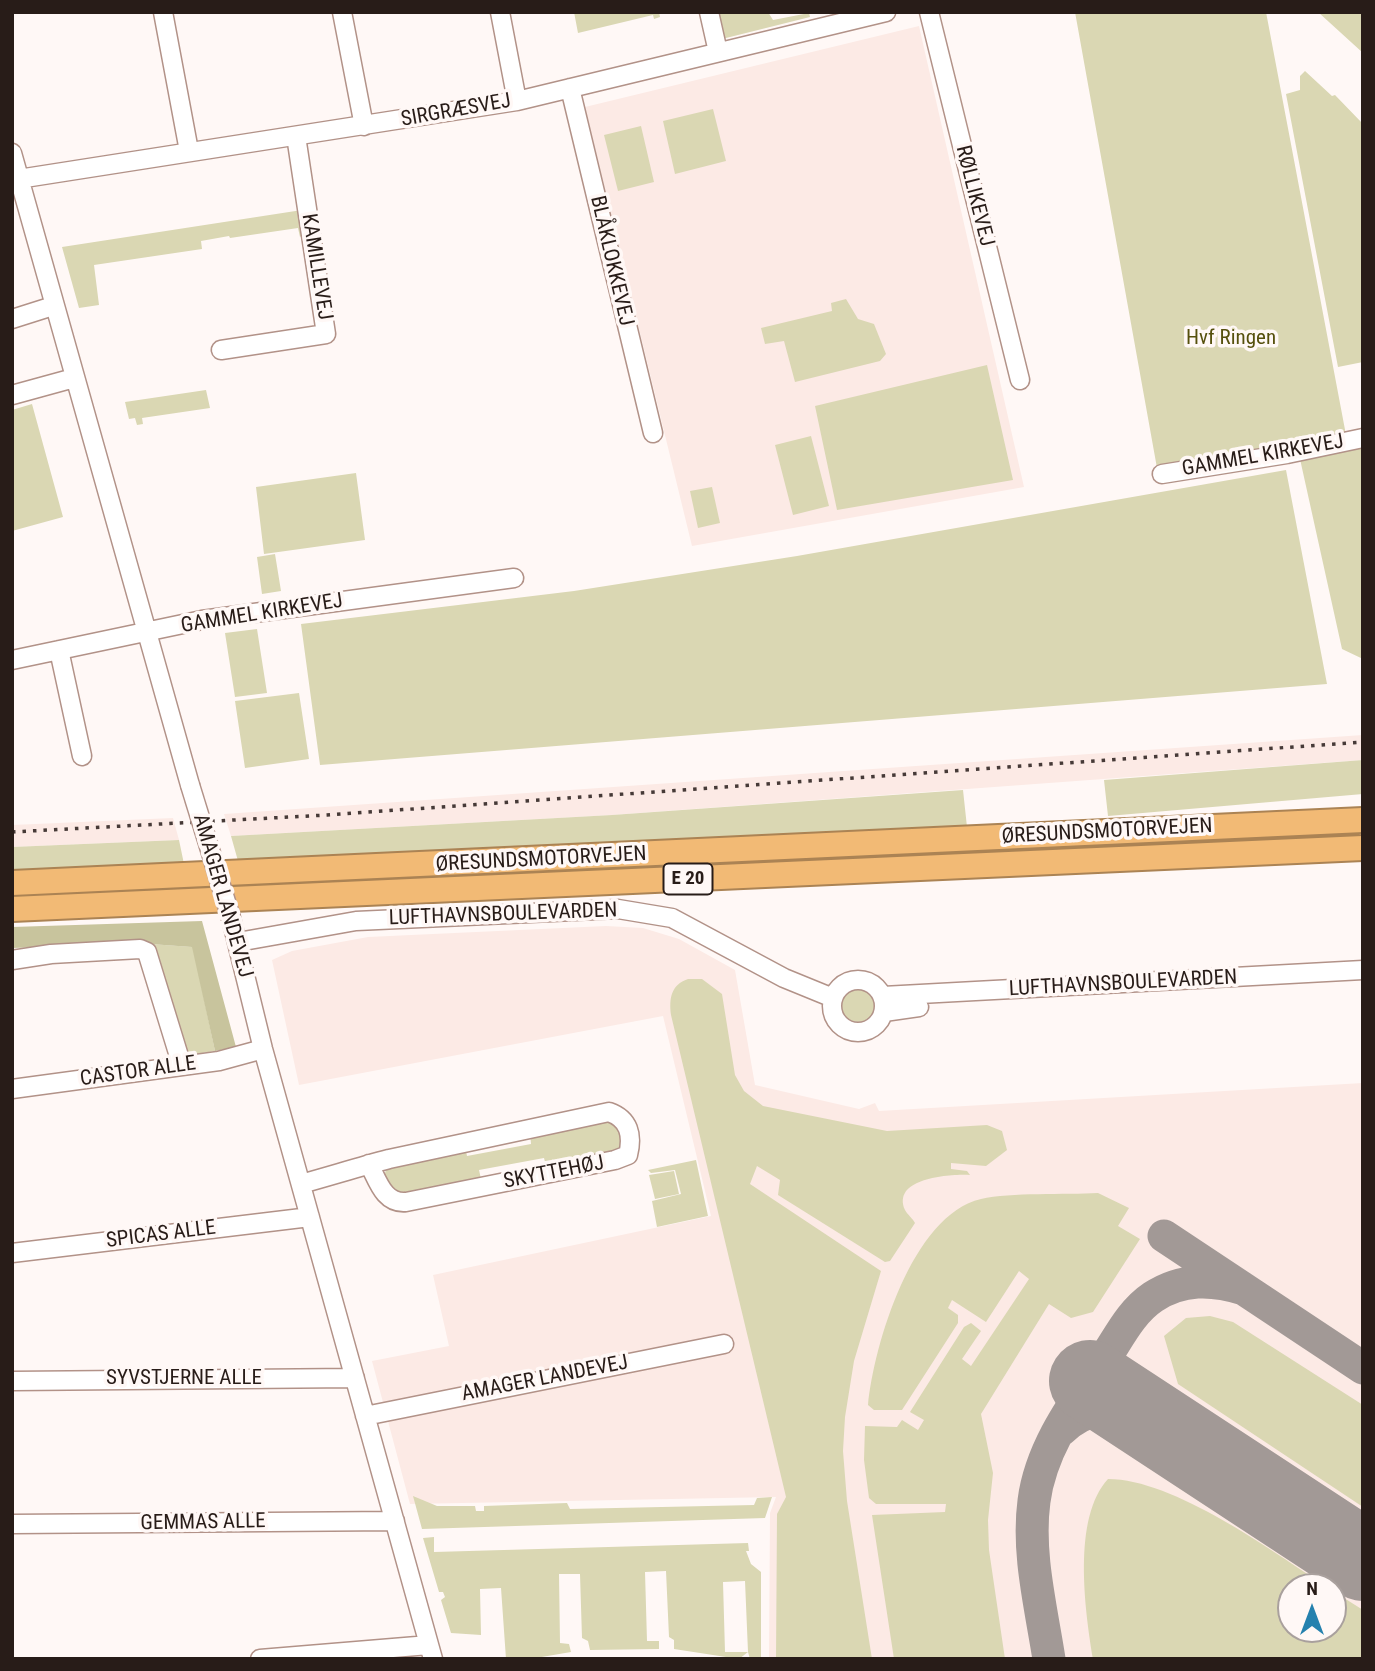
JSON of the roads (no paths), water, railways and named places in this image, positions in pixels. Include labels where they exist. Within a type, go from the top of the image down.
[{"type":"highway","points":[[1091,833],[1165,821],[1363,805]]},
{"type":"highway","name":"ØRESUNDSMOTORVEJEN","points":[[12,883],[1363,820]]},
{"type":"highway","name":"ØRESUNDSMOTORVEJEN","points":[[12,909],[1363,848]]},
{"type":"street","points":[[163,12],[189,151]]},
{"type":"street","points":[[342,12],[364,126]]},
{"type":"street","points":[[500,12],[517,100]]},
{"type":"street","points":[[709,12],[718,52]]},
{"type":"street","name":"SIRGRÆSVEJ","points":[[16,179],[517,100],[718,52],[820,20],[886,12]]},
{"type":"street","name":"RØLLIKEVEJ","points":[[929,12],[1020,380]]},
{"type":"street","name":"BLÅKLOKKEVEJ","points":[[570,88],[653,433]]},
{"type":"street","name":"KAMILLEVEJ","points":[[221,350],[326,334],[296,135]]},
{"type":"street","name":"AMAGER LANDEVEJ","points":[[12,153],[16,179],[190,785],[239,942],[263,1049],[431,1652]]},
{"type":"street","points":[[12,319],[53,306]]},
{"type":"street","points":[[12,396],[74,378]]},
{"type":"street","name":"GAMMEL KIRKEVEJ","points":[[1162,474],[1287,454],[1363,438]]},
{"type":"street","name":"GAMMEL KIRKEVEJ","points":[[12,660],[202,620],[514,578]]},
{"type":"street","points":[[60,650],[82,756]]},
{"type":"street","name":"LUFTHAVNSBOULEVARDEN","points":[[239,942],[356,921],[618,909],[672,918],[784,978],[833,998]]},
{"type":"street","points":[[12,960],[51,954],[140,949],[147,952],[182,1066]]},
{"type":"street","points":[[154,972],[172,967]]},
{"type":"street","name":"LUFTHAVNSBOULEVARDEN","points":[[884,1004],[1363,970]]},
{"type":"street","points":[[859,980],[875,985],[884,1004],[881,1020],[868,1031],[851,1031],[837,1022],[833,1014],[833,998],[843,984],[859,980]]},
{"type":"street","name":"LUFTHAVNSBOULEVARDEN","points":[[884,1004],[956,1004],[1363,981]]},
{"type":"street","name":"CASTOR ALLE","points":[[12,1089],[182,1066],[263,1049]]},
{"type":"street","name":"SKYTTEHØJ","points":[[301,1184],[369,1164],[610,1112],[621,1116],[629,1129],[631,1142],[628,1155],[615,1160],[398,1203],[384,1193],[369,1164]]},
{"type":"street","name":"SPICAS ALLE","points":[[12,1253],[310,1217]]},
{"type":"street","name":"AMAGER LANDEVEJ","points":[[365,1416],[724,1344]]},
{"type":"street","name":"SYVSTJERNE ALLE","points":[[12,1381],[355,1378]]},
{"type":"street","name":"GEMMAS ALLE","points":[[12,1524],[394,1521]]},
{"type":"street","points":[[260,1659],[431,1652]]},
{"type":"railway","points":[[12,832],[327,815],[1363,742]]},
{"type":"park label","name":"Hvf Ringen","points":[[1231,339]]}]
